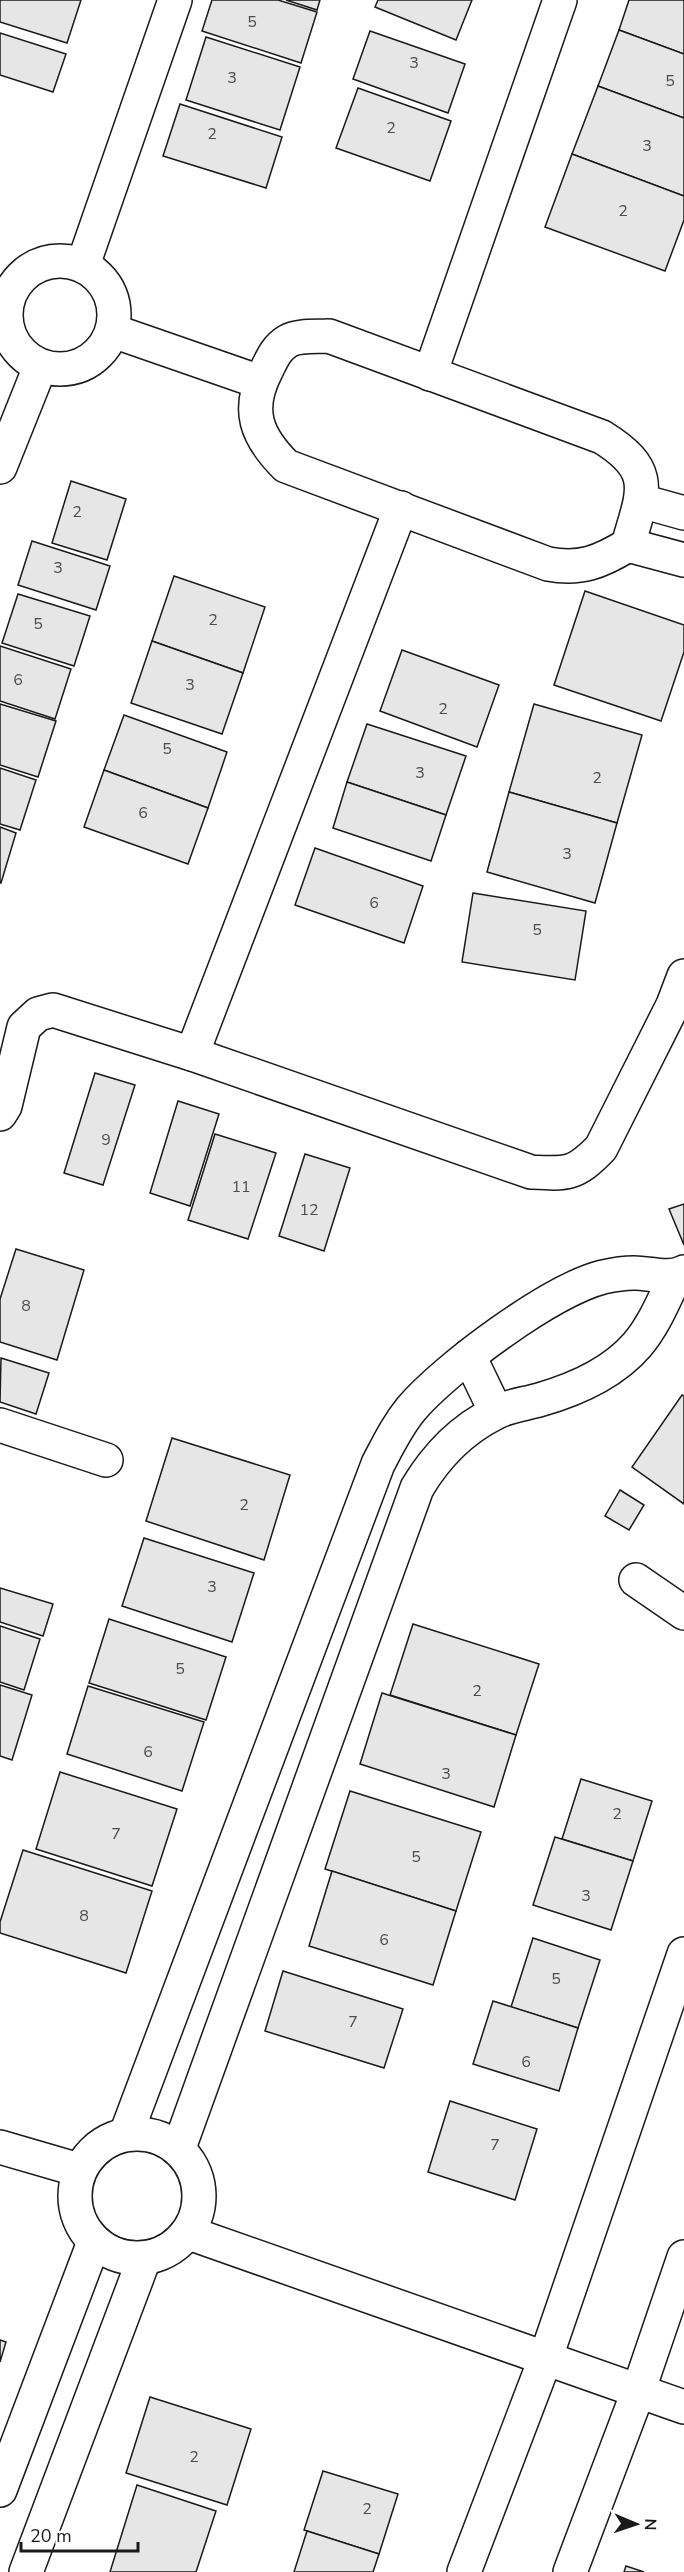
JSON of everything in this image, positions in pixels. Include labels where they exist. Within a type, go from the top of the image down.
[{"type":"street","points":[[83,265],[175,0]]},
{"type":"street","points":[[430,374],[560,0]]},
{"type":"street","points":[[59,260],[83,265],[96,274],[106,286],[113,300],[115,316],[105,348],[92,360],[75,369],[58,371],[40,367],[19,352],[7,331],[6,306],[16,283],[35,266],[59,260]]},
{"type":"street","points":[[112,331],[260,382]]},
{"type":"street","points":[[628,545],[641,501],[643,482],[633,461],[618,447],[602,437],[329,336],[290,339],[276,351],[260,382],[254,408],[261,436],[286,466],[558,566],[568,568],[596,562],[628,545],[684,560]]},
{"type":"street","points":[[0,467],[40,367]]},
{"type":"street","points":[[641,501],[684,513]]},
{"type":"street","points":[[192,1053],[401,508]]},
{"type":"street","points":[[0,1114],[5,1106],[24,1027],[38,1014],[53,1010],[192,1053],[531,1172],[565,1174],[586,1163],[601,1148],[673,1005],[684,976]]},
{"type":"street","points":[[126,2134],[378,1464],[398,1424],[412,1407],[469,1356],[569,1288],[603,1277],[633,1273],[679,1274],[637,1345],[609,1369],[576,1388],[496,1412],[455,1439],[429,1468],[417,1488],[179,2148]]},
{"type":"street","points":[[469,1356],[496,1412]]},
{"type":"street","points":[[0,1425],[106,1460]]},
{"type":"street","points":[[636,1580],[684,1613]]},
{"type":"street","points":[[464,2572],[546,2357],[684,1954]]},
{"type":"street","points":[[126,2134],[145,2134],[163,2138],[179,2148],[196,2174],[199,2204],[189,2232],[169,2251],[144,2259],[117,2256],[93,2242],[78,2220],[74,2193],[79,2170],[93,2151],[108,2139],[126,2134]]},
{"type":"street","points":[[0,2147],[79,2170]]},
{"type":"street","points":[[189,2232],[546,2357],[684,2408]]},
{"type":"street","points":[[0,2490],[93,2242]]},
{"type":"street","points":[[570,2572],[638,2392],[684,2257]]},
{"type":"street","points":[[26,2572],[144,2259]]},
{"type":"building","points":[[0,0],[81,0],[67,43],[0,22]]},
{"type":"building","points":[[212,0],[278,0],[317,12],[301,63],[202,31]]},
{"type":"building","points":[[286,0],[320,0],[317,10]]},
{"type":"building","points":[[378,0],[472,0],[456,40],[375,7]]},
{"type":"building","points":[[629,0],[684,0],[684,54],[619,30]]},
{"type":"building","points":[[619,30],[684,54],[684,118],[598,86]]},
{"type":"building","points":[[370,31],[465,64],[448,113],[353,79]]},
{"type":"building","points":[[0,33],[66,54],[53,92],[0,75]]},
{"type":"building","points":[[206,37],[300,67],[280,130],[186,100]]},
{"type":"building","points":[[598,86],[684,118],[684,196],[572,154]]},
{"type":"building","points":[[358,88],[451,121],[430,181],[336,148]]},
{"type":"building","points":[[180,104],[282,137],[266,188],[163,156]]},
{"type":"building","points":[[572,154],[684,196],[684,220],[665,271],[545,227]]},
{"type":"building","points":[[71,481],[126,499],[107,560],[52,543]]},
{"type":"building","points":[[32,541],[110,566],[96,610],[18,585]]},
{"type":"building","points":[[174,576],[265,607],[243,673],[152,641]]},
{"type":"building","points":[[585,591],[684,625],[684,652],[661,721],[554,685]]},
{"type":"building","points":[[18,594],[90,616],[74,666],[2,643]]},
{"type":"building","points":[[152,641],[243,673],[222,734],[131,703]]},
{"type":"building","points":[[0,646],[71,669],[55,719],[0,701]]},
{"type":"building","points":[[402,650],[499,685],[477,747],[380,711]]},
{"type":"building","points":[[0,704],[56,721],[38,777],[0,765]]},
{"type":"building","points":[[534,704],[642,735],[617,823],[509,792]]},
{"type":"building","points":[[124,715],[227,752],[208,808],[104,770]]},
{"type":"building","points":[[367,724],[466,756],[446,815],[347,782]]},
{"type":"building","points":[[0,768],[36,780],[20,830],[0,824]]},
{"type":"building","points":[[104,770],[208,808],[188,864],[84,827]]},
{"type":"building","points":[[347,782],[446,815],[431,861],[333,828]]},
{"type":"building","points":[[509,792],[617,823],[595,903],[487,872]]},
{"type":"building","points":[[0,827],[16,833],[1,883],[0,883]]},
{"type":"building","points":[[315,848],[423,886],[404,943],[295,905]]},
{"type":"building","points":[[473,893],[586,911],[575,980],[462,962]]},
{"type":"building","points":[[95,1073],[135,1085],[103,1185],[64,1173]]},
{"type":"building","points":[[178,1101],[219,1114],[190,1206],[150,1193]]},
{"type":"building","points":[[215,1134],[276,1153],[248,1239],[188,1220]]},
{"type":"building","points":[[305,1154],[350,1168],[324,1251],[279,1236]]},
{"type":"building","points":[[684,1204],[684,1245],[669,1209]]},
{"type":"building","points":[[16,1249],[84,1270],[57,1360],[0,1342],[0,1299]]},
{"type":"building","points":[[1,1358],[49,1373],[36,1414],[0,1402]]},
{"type":"building","points":[[682,1395],[684,1396],[684,1504],[632,1467]]},
{"type":"building","points":[[172,1438],[290,1475],[264,1560],[146,1521]]},
{"type":"building","points":[[620,1490],[644,1505],[629,1530],[605,1516]]},
{"type":"building","points":[[144,1538],[254,1573],[232,1642],[122,1606]]},
{"type":"building","points":[[0,1588],[53,1604],[43,1636],[0,1622]]},
{"type":"building","points":[[109,1619],[226,1657],[206,1720],[89,1683]]},
{"type":"building","points":[[413,1624],[539,1664],[516,1735],[390,1695]]},
{"type":"building","points":[[0,1626],[40,1639],[24,1690],[0,1682]]},
{"type":"building","points":[[0,1685],[32,1695],[12,1760],[0,1756]]},
{"type":"building","points":[[88,1686],[204,1722],[182,1791],[67,1754]]},
{"type":"building","points":[[382,1693],[516,1735],[494,1807],[360,1764]]},
{"type":"building","points":[[60,1772],[177,1809],[152,1886],[36,1849]]},
{"type":"building","points":[[581,1779],[652,1801],[633,1861],[562,1839]]},
{"type":"building","points":[[350,1791],[481,1832],[456,1911],[325,1869]]},
{"type":"building","points":[[555,1837],[633,1861],[611,1930],[533,1905]]},
{"type":"building","points":[[23,1850],[152,1891],[126,1973],[0,1933],[0,1922]]},
{"type":"building","points":[[332,1871],[456,1911],[433,1985],[309,1946]]},
{"type":"building","points":[[533,1938],[600,1960],[578,2028],[511,2007]]},
{"type":"building","points":[[283,1971],[403,2009],[384,2068],[265,2031]]},
{"type":"building","points":[[493,2001],[578,2028],[559,2091],[473,2064]]},
{"type":"building","points":[[450,2101],[537,2129],[515,2200],[428,2172]]},
{"type":"building","points":[[0,2340],[6,2342],[0,2362]]},
{"type":"building","points":[[150,2397],[251,2429],[227,2505],[126,2473]]},
{"type":"building","points":[[323,2471],[398,2494],[379,2554],[304,2530]]},
{"type":"building","points":[[137,2485],[216,2511],[196,2572],[110,2572]]},
{"type":"building","points":[[307,2531],[379,2554],[373,2572],[294,2572]]},
{"type":"building","points":[[626,2566],[644,2572],[624,2572]]}]
